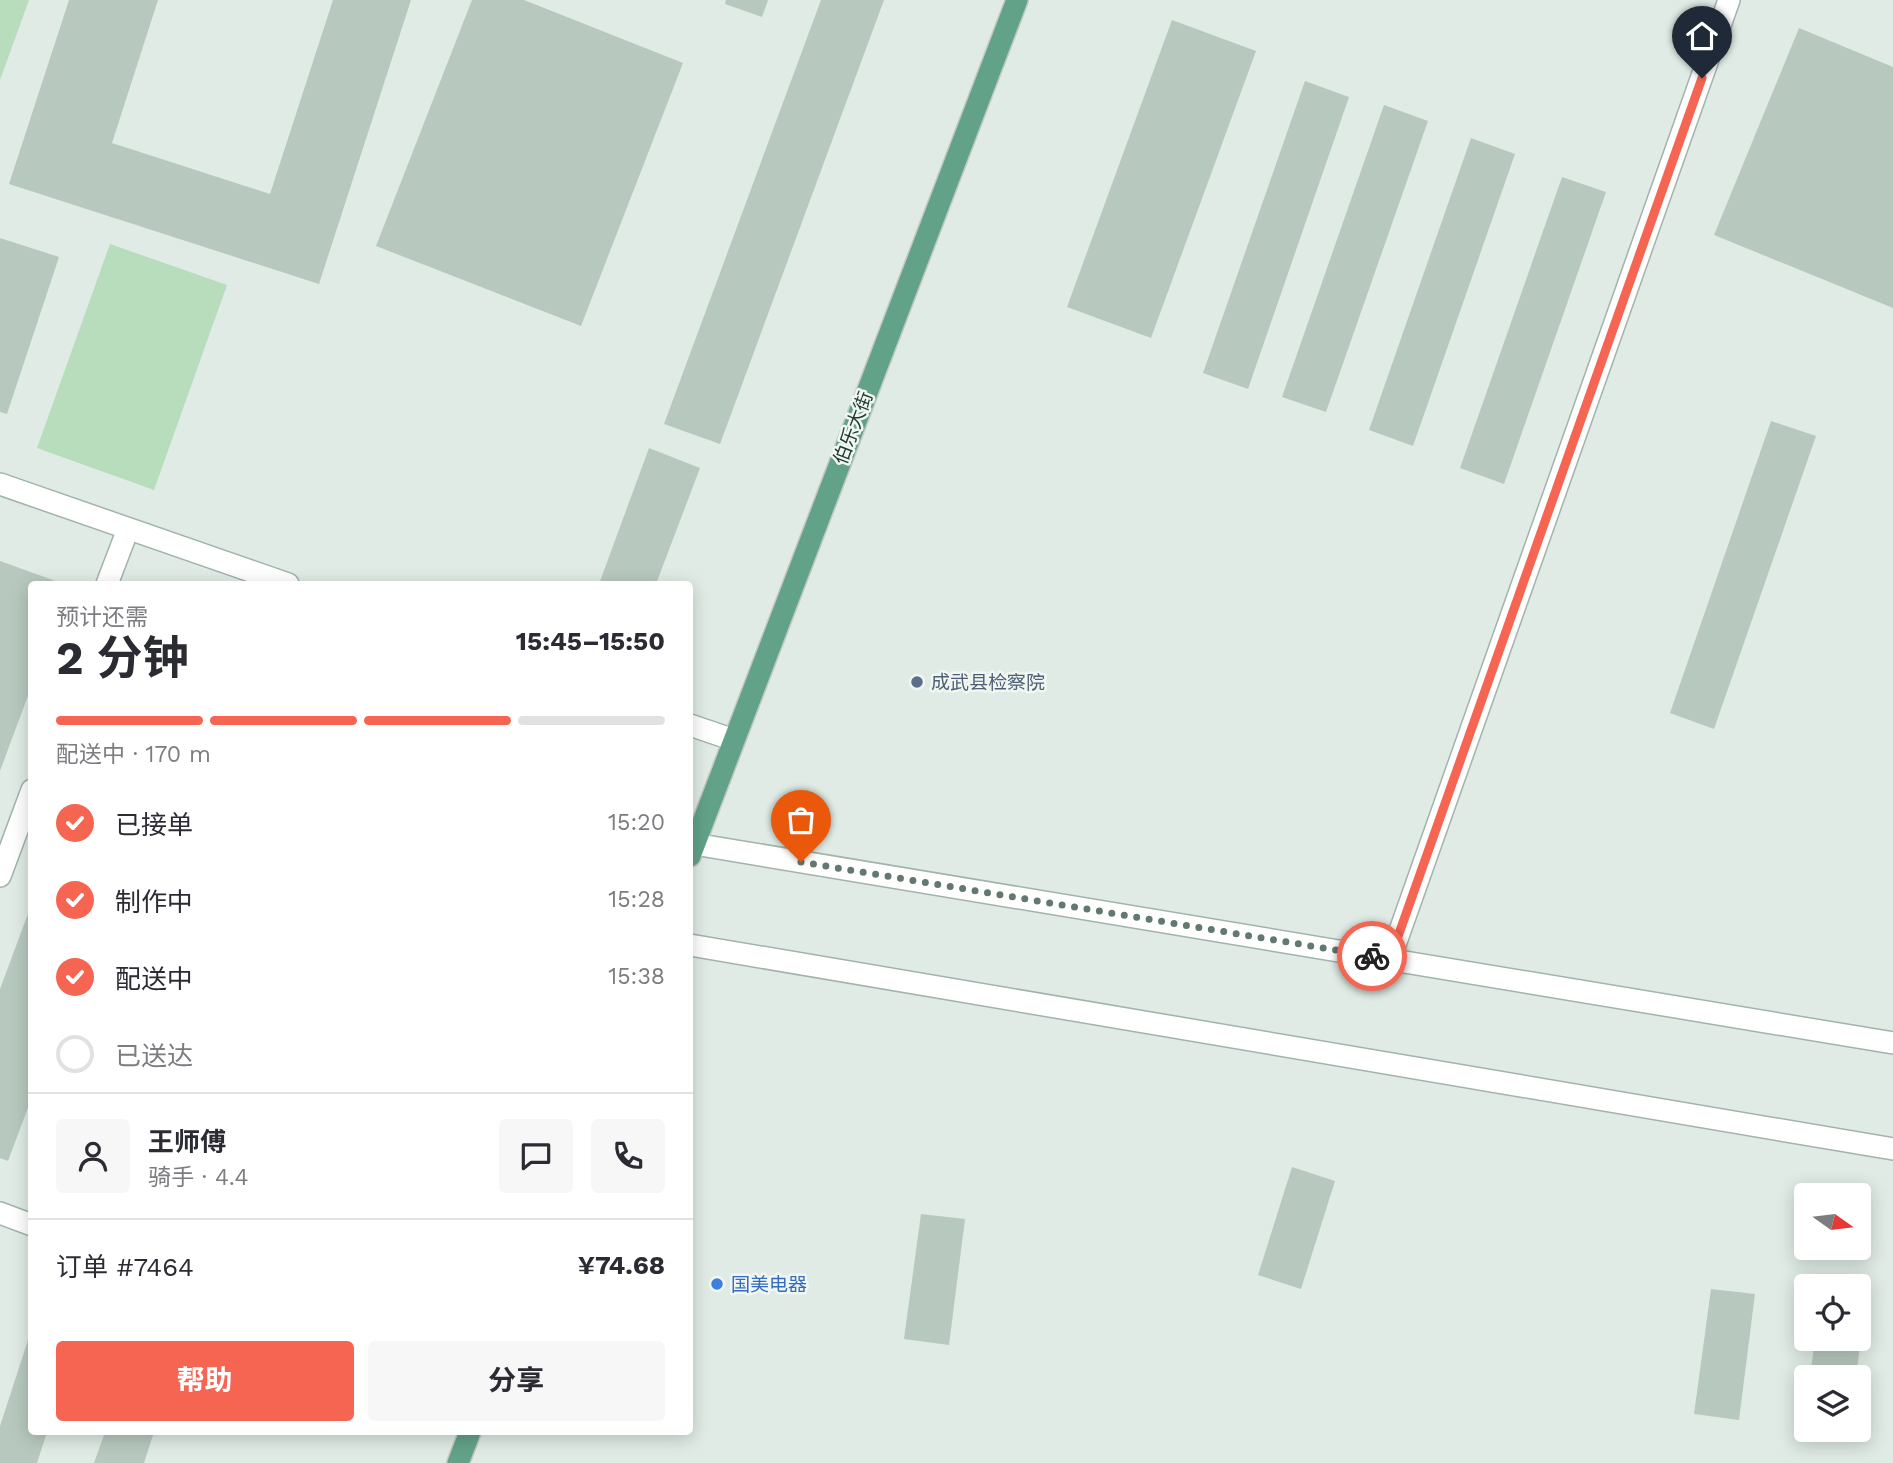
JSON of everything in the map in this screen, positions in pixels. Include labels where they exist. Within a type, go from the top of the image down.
[{"type":"main road","name":"伯乐大街","points":[[693,847],[1017,0]]},
{"type":"main road","points":[[458,1463],[469,1435]]},
{"type":"street","points":[[1390,959],[1729,0]]},
{"type":"street","points":[[0,484],[279,581]]},
{"type":"street","points":[[108,581],[128,529]]},
{"type":"street","points":[[693,726],[734,740]]},
{"type":"street","points":[[0,876],[28,801]]},
{"type":"street","points":[[693,850],[1390,959],[1893,1043]]},
{"type":"street","points":[[693,946],[1893,1149]]},
{"type":"street","points":[[0,1213],[28,1224]]},
{"type":"green space","points":[[0,0],[29,0],[0,80]]},
{"type":"green space","points":[[110,244],[227,285],[154,490],[37,448]]},
{"type":"building","points":[[69,0],[158,0],[112,143],[270,194],[333,0],[411,0],[319,284],[9,184]]},
{"type":"building","points":[[472,0],[524,0],[683,63],[581,326],[376,246]]},
{"type":"building","points":[[726,0],[768,0],[762,17],[725,4]]},
{"type":"building","points":[[821,0],[884,0],[720,444],[664,424]]},
{"type":"building","points":[[1172,20],[1256,51],[1151,338],[1067,307]]},
{"type":"building","points":[[1799,28],[1893,67],[1893,308],[1714,235]]},
{"type":"building","points":[[1305,81],[1349,97],[1248,389],[1203,373]]},
{"type":"building","points":[[1384,105],[1428,121],[1326,412],[1282,397]]},
{"type":"building","points":[[1471,138],[1515,154],[1413,446],[1369,430]]},
{"type":"building","points":[[1562,177],[1606,192],[1504,484],[1460,468]]},
{"type":"building","points":[[0,238],[59,257],[7,414],[0,412]]},
{"type":"building","points":[[1771,421],[1816,436],[1714,729],[1670,713]]},
{"type":"building","points":[[649,448],[700,468],[657,581],[600,581]]},
{"type":"building","points":[[0,561],[56,581],[28,581],[28,696],[0,771]]},
{"type":"building","points":[[28,914],[28,1108],[8,1161],[0,1158],[0,989]]},
{"type":"building","points":[[1292,1167],[1335,1181],[1301,1289],[1258,1275]]},
{"type":"building","points":[[921,1214],[965,1219],[949,1345],[904,1339]]},
{"type":"building","points":[[1711,1289],[1755,1294],[1739,1420],[1694,1414]]},
{"type":"building","points":[[28,1340],[28,1435],[46,1435],[37,1463],[0,1463],[0,1426]]},
{"type":"building","points":[[1813,1351],[1859,1351],[1858,1365],[1812,1365]]},
{"type":"building","points":[[104,1435],[153,1435],[144,1463],[94,1463]]},
{"type":"way so far","points":[[801,862],[1372,956]]},
{"type":"place","name":"成武县检察院","points":[[917,682]]},
{"type":"place","name":"国美电器","points":[[717,1284]]},
{"type":"route","points":[[1372,956],[1390,959],[1702,78]]}]
